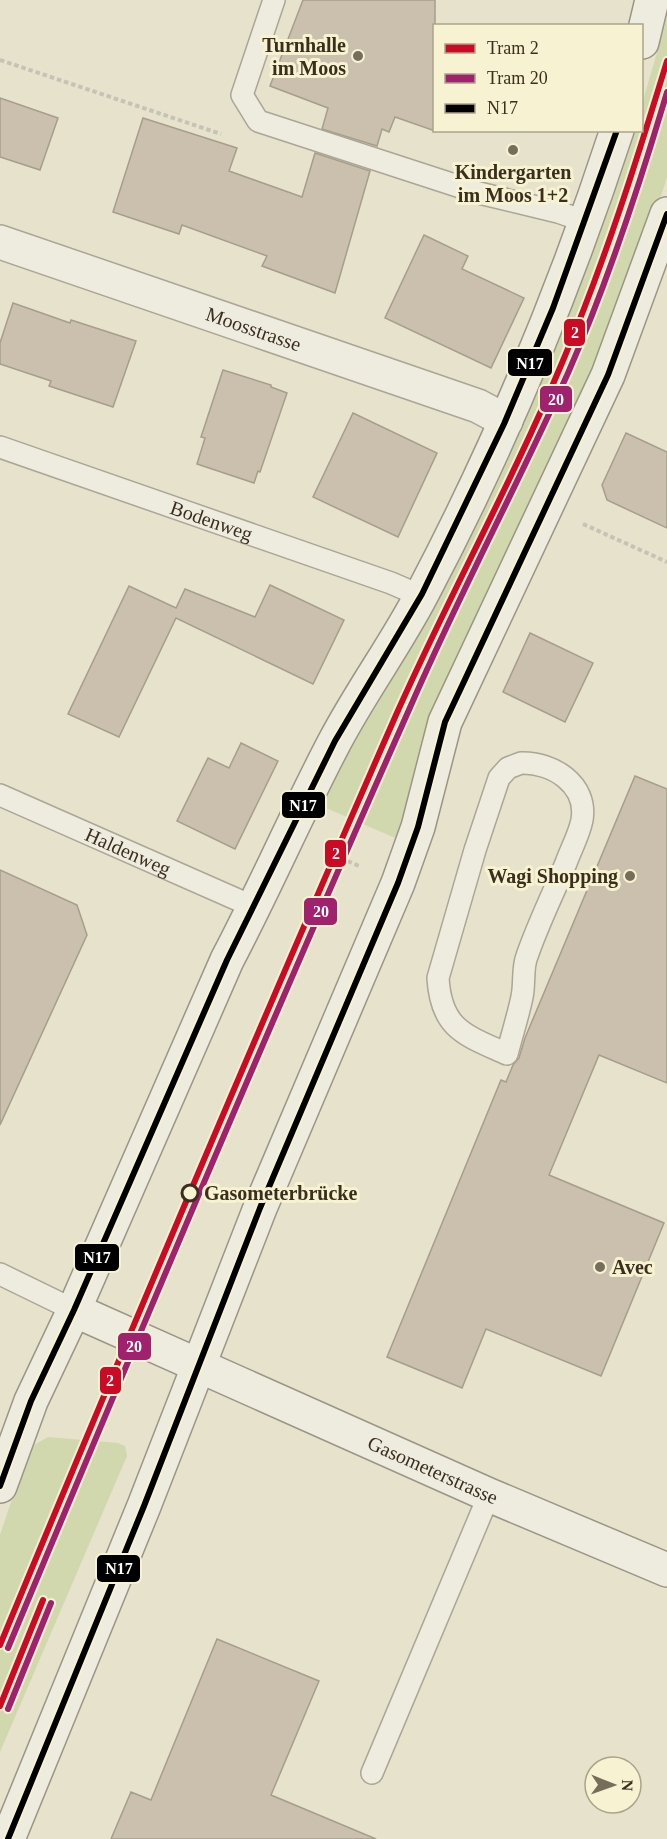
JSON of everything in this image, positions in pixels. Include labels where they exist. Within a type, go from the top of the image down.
[{"type":"main road","points":[[643,38],[652,0]]},
{"type":"main road","points":[[0,1486],[31,1401],[74,1310],[227,960],[336,739],[421,596],[506,421],[587,222],[615,132]]},
{"type":"main road","points":[[8,1839],[199,1367],[260,1208],[398,883],[418,827],[445,722],[608,375],[667,214]]},
{"type":"main road","name":"Moosstrasse","points":[[0,242],[478,406],[506,421]]},
{"type":"main road","name":"Gasometerstrasse","points":[[74,1310],[199,1367],[667,1570]]},
{"type":"lane","points":[[274,0],[242,95],[258,121],[479,193],[558,212],[587,222]]},
{"type":"lane","name":"Bodenweg","points":[[0,447],[421,596]]},
{"type":"lane","points":[[521,763],[533,763],[552,768],[565,776],[575,788],[582,802],[582,818],[572,848],[525,959],[522,995],[507,1054],[466,1035],[454,1025],[445,1013],[439,996],[438,978],[484,821],[499,778],[508,768],[521,763]]},
{"type":"lane","name":"Haldenweg","points":[[0,795],[254,908]]},
{"type":"lane","points":[[0,1274],[74,1310]]},
{"type":"lane","points":[[372,1773],[489,1494]]},
{"type":"path","points":[[0,60],[238,139],[258,121]]},
{"type":"path","points":[[582,524],[667,562]]},
{"type":"path","points":[[288,836],[398,883]]},
{"type":"green space","points":[[667,18],[667,177],[649,234],[400,840],[319,805],[413,637],[517,436],[572,307],[618,182],[634,132],[643,132],[643,101]]},
{"type":"green space","points":[[48,1437],[118,1443],[125,1446],[127,1456],[0,1752],[0,1535],[26,1457],[34,1445]]},
{"type":"building","name":"Turnhalle im Moos","points":[[303,0],[435,0],[433,130],[395,117],[389,132],[382,129],[377,146],[322,129],[328,108],[270,86]]},
{"type":"building","points":[[0,98],[58,118],[40,170],[0,157]]},
{"type":"building","points":[[143,118],[237,148],[229,171],[302,197],[315,153],[370,171],[335,293],[262,266],[267,256],[182,225],[179,234],[113,212]]},
{"type":"building","points":[[424,235],[468,256],[462,269],[524,298],[491,368],[385,318]]},
{"type":"building","points":[[13,303],[70,323],[71,320],[136,341],[113,407],[49,386],[51,381],[0,364],[0,343]]},
{"type":"building","points":[[223,370],[271,385],[287,393],[260,472],[258,471],[254,483],[197,464],[205,438],[201,437]]},
{"type":"building","points":[[353,413],[437,453],[398,537],[313,497]]},
{"type":"building","points":[[626,433],[667,452],[667,528],[607,500],[602,485]]},
{"type":"building","points":[[270,585],[344,620],[313,684],[176,618],[119,737],[68,714],[129,586],[176,608],[185,589],[255,617]]},
{"type":"building","points":[[530,633],[593,663],[565,722],[503,692]]},
{"type":"building","points":[[241,743],[278,761],[235,849],[177,821],[208,758],[229,768]]},
{"type":"building","points":[[635,776],[667,789],[667,1083],[599,1055],[549,1175],[664,1223],[601,1376],[486,1329],[462,1388],[387,1357],[501,1080],[506,1082],[513,1065],[519,1058],[525,1038]]},
{"type":"building","points":[[0,870],[77,905],[87,935],[0,1125]]},
{"type":"building","points":[[217,1639],[319,1681],[271,1795],[376,1839],[111,1839],[131,1792],[151,1800]]},
{"type":"tram line","name":"2","points":[[0,1645],[196,1179],[396,715],[562,363],[619,213],[667,61]]},
{"type":"tram line","name":"20","points":[[8,1648],[207,1174],[360,821],[431,661],[583,339],[622,234],[667,92]]},
{"type":"tram line","name":"2","points":[[0,1706],[43,1600]]},
{"type":"tram line","name":"20","points":[[8,1709],[51,1603]]},
{"type":"transit line","name":"N17","points":[[0,1486],[31,1401],[74,1310],[227,960],[335,741],[422,594],[504,424],[553,308],[616,132]]},
{"type":"transit line","name":"N17","points":[[8,1839],[144,1506],[260,1208],[398,883],[418,827],[445,722],[608,375],[667,214]]},
{"type":"place","name":"Turnhalle im Moos","points":[[358,56]]},
{"type":"place","name":"Kindergarten im Moos 1+2","points":[[513,150]]},
{"type":"place","name":"Wagi Shopping","points":[[630,876]]},
{"type":"place","name":"Gasometerbrücke","points":[[190,1193]]},
{"type":"place","name":"Avec","points":[[600,1267]]}]
